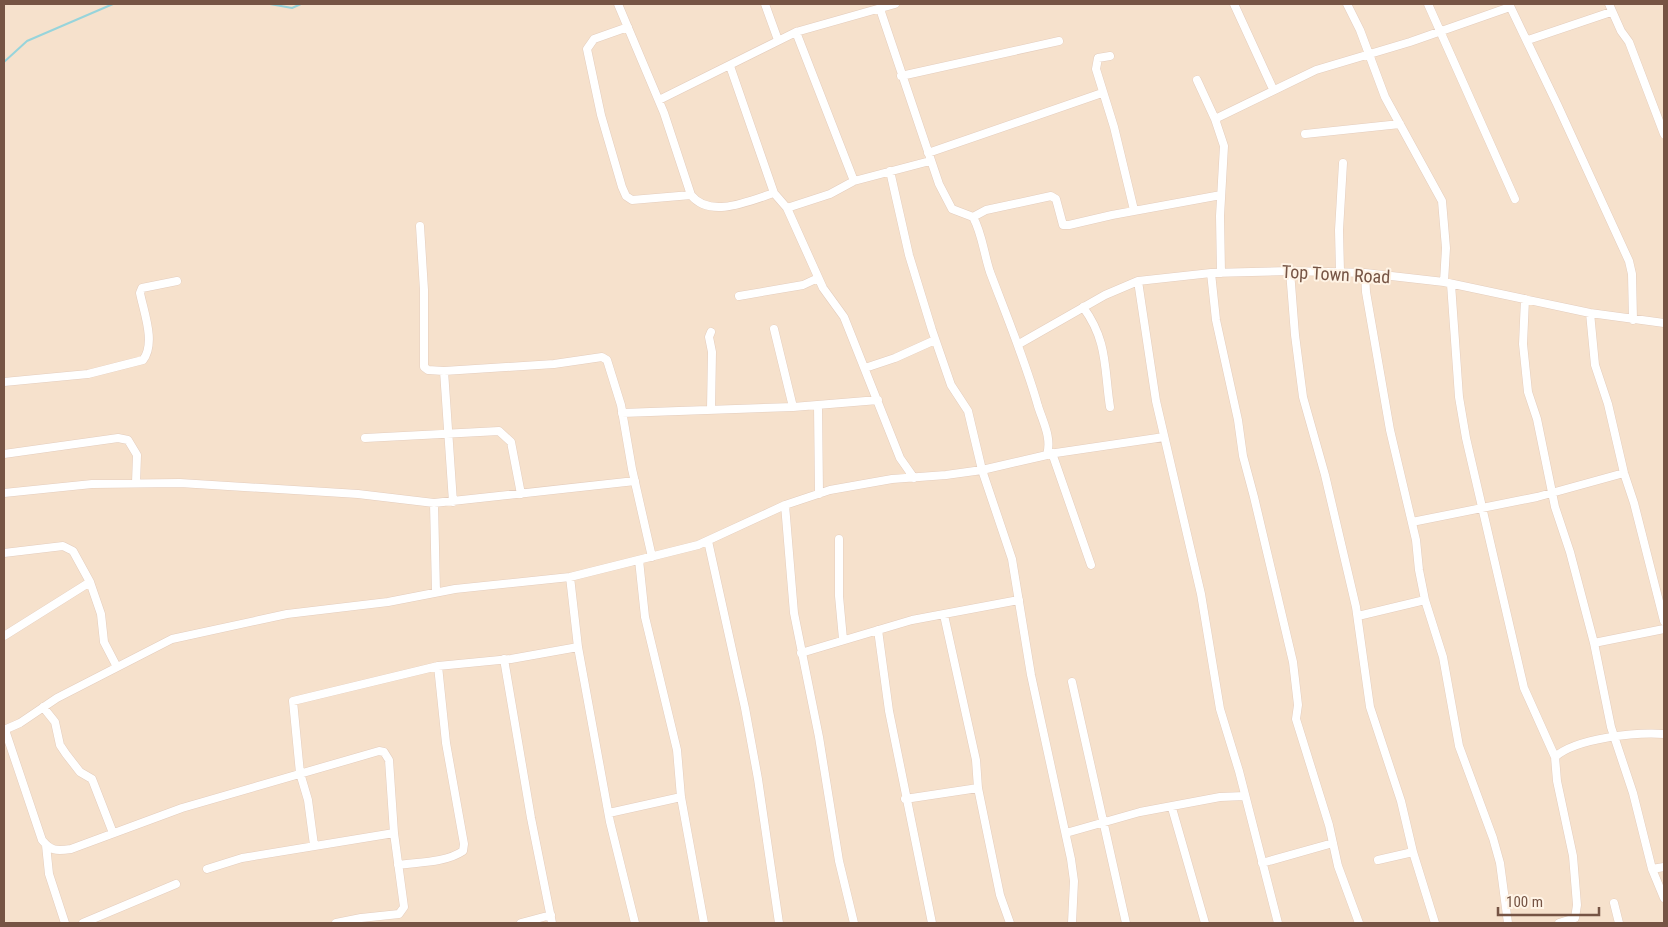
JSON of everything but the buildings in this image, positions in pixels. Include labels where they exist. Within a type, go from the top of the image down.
[{"type":"street","points":[[618,4],[659,100],[691,195],[701,205],[723,208],[774,193]]},
{"type":"street","points":[[765,4],[778,40]]},
{"type":"street","points":[[659,100],[696,80],[730,66],[763,46],[796,32],[895,4]]},
{"type":"street","points":[[1234,4],[1273,89]]},
{"type":"street","points":[[1347,4],[1385,97],[1442,201],[1447,283],[1460,404],[1481,507],[1524,688],[1555,757],[1559,788],[1573,856],[1577,905],[1575,918],[1559,923]]},
{"type":"street","points":[[1428,4],[1515,199]]},
{"type":"street","points":[[1609,4],[1611,12],[1630,42],[1664,134]]},
{"type":"street","points":[[1215,119],[1273,89],[1316,70],[1441,31],[1510,5],[1528,40],[1629,262],[1632,274],[1634,320]]},
{"type":"street","points":[[880,9],[901,76],[939,184],[952,209],[973,217],[978,229],[991,273],[1019,344],[1045,428],[1049,444],[1049,454],[1091,565]]},
{"type":"street","points":[[1528,40],[1611,12]]},
{"type":"street","points":[[628,27],[594,39],[587,49],[587,57],[601,114],[622,187],[626,196],[632,200],[691,195]]},
{"type":"street","points":[[796,32],[854,181]]},
{"type":"street","points":[[901,76],[1059,41]]},
{"type":"street","points":[[1110,56],[1098,58],[1095,64],[1102,93],[1114,127],[1134,210]]},
{"type":"street","points":[[730,66],[774,193],[787,208],[818,278],[834,305],[844,317],[900,458],[914,478]]},
{"type":"street","points":[[1197,80],[1215,119],[1224,157],[1221,196],[1221,273]]},
{"type":"street","points":[[787,208],[830,194],[854,181],[890,171],[1102,93]]},
{"type":"street","points":[[1305,134],[1400,124]]},
{"type":"street","points":[[1340,272],[1339,230],[1343,163]]},
{"type":"street","points":[[890,171],[909,255],[935,340],[951,385],[968,410],[982,470],[1012,559],[1032,683],[1066,833],[1074,881],[1072,923]]},
{"type":"street","points":[[973,217],[986,210],[1051,196],[1056,199],[1063,225],[1079,224],[1134,210],[1221,196]]},
{"type":"street","points":[[420,226],[424,290],[422,362],[424,367],[428,370],[444,371],[554,364],[602,357],[610,367],[622,413],[652,557]]},
{"type":"street","points":[[1290,271],[1294,325],[1303,397],[1324,467],[1358,616],[1370,707],[1401,801],[1413,852],[1435,923]]},
{"type":"street","name":"Top Town Road","points":[[1019,344],[1105,295],[1138,281],[1211,273],[1290,271],[1365,273],[1447,283],[1590,313],[1664,323]]},
{"type":"street","points":[[1211,273],[1216,320],[1238,420],[1243,456],[1293,662],[1298,704],[1296,719],[1321,796],[1333,843],[1358,923]]},
{"type":"street","points":[[1365,273],[1366,292],[1390,430],[1412,522],[1425,600],[1443,658],[1459,746],[1493,838],[1500,863],[1508,923]]},
{"type":"street","points":[[738,296],[803,285],[818,278]]},
{"type":"street","points":[[4,382],[88,374],[143,360],[148,354],[150,343],[140,293],[142,288],[177,281]]},
{"type":"street","points":[[1138,281],[1164,437],[1201,594],[1220,709],[1278,923]]},
{"type":"street","points":[[1525,298],[1524,344],[1528,392],[1532,402],[1555,507],[1570,552],[1594,643],[1606,707],[1640,816],[1652,869],[1664,898]]},
{"type":"street","points":[[1083,307],[1090,316],[1105,354],[1110,407]]},
{"type":"street","points":[[1590,313],[1595,365],[1608,404],[1624,473],[1636,510],[1664,620]]},
{"type":"street","points":[[774,329],[793,407]]},
{"type":"street","points":[[711,409],[712,352],[709,337],[712,332]]},
{"type":"street","points":[[865,368],[895,358],[935,340]]},
{"type":"street","points":[[444,371],[452,502]]},
{"type":"street","points":[[622,413],[793,407],[878,400]]},
{"type":"street","points":[[818,405],[819,494]]},
{"type":"street","points":[[365,438],[448,432],[499,431],[511,442],[521,494]]},
{"type":"street","points":[[336,923],[398,914],[402,912],[404,907],[394,833],[389,760],[384,752],[379,751],[182,808],[71,849],[56,851],[50,849],[42,840],[4,730],[56,698],[172,639],[267,617],[388,602],[436,592],[570,577],[708,541],[785,505],[819,494],[892,479],[982,470],[1049,454],[1164,437]]},
{"type":"street","points":[[4,454],[118,438],[128,440],[137,455],[136,483]]},
{"type":"street","points":[[1412,522],[1553,493],[1624,473]]},
{"type":"street","points":[[4,493],[92,484],[136,483],[220,485],[295,492],[358,494],[434,503],[635,481]]},
{"type":"street","points":[[434,503],[436,592]]},
{"type":"street","points":[[785,505],[794,613],[819,737],[839,861],[854,923]]},
{"type":"street","points":[[839,539],[839,596],[843,639]]},
{"type":"street","points":[[708,541],[745,708],[758,779],[779,923]]},
{"type":"street","points":[[4,553],[63,546],[68,547],[72,551],[90,582],[101,614],[104,642],[117,667]]},
{"type":"street","points":[[639,560],[645,617],[677,750],[681,797],[704,923]]},
{"type":"street","points":[[570,577],[578,647],[612,831],[635,923]]},
{"type":"street","points":[[4,636],[90,582]]},
{"type":"street","points":[[802,653],[843,639],[912,620],[1019,600]]},
{"type":"street","points":[[1358,616],[1425,600]]},
{"type":"street","points":[[944,615],[976,760],[978,788],[1000,895],[1010,923]]},
{"type":"street","points":[[1594,643],[1664,629]]},
{"type":"street","points":[[878,630],[889,711],[905,799],[932,923]]},
{"type":"street","points":[[314,845],[308,800],[300,773],[293,701],[438,666],[504,659],[578,647]]},
{"type":"street","points":[[504,659],[531,818],[552,919],[521,923]]},
{"type":"street","points":[[398,865],[443,859],[458,854],[464,844],[446,743],[438,666]]},
{"type":"street","points":[[1072,682],[1102,824],[1126,923]]},
{"type":"street","points":[[44,707],[55,722],[60,745],[80,772],[92,779],[113,833]]},
{"type":"street","points":[[1555,757],[1571,747],[1615,738],[1664,734]]},
{"type":"street","points":[[905,799],[978,788]]},
{"type":"street","points":[[1066,833],[1140,812],[1172,808],[1220,797],[1245,796]]},
{"type":"street","points":[[609,813],[681,797]]},
{"type":"street","points":[[1172,808],[1205,923]]},
{"type":"street","points":[[207,869],[242,858],[394,833]]},
{"type":"street","points":[[1262,863],[1333,843]]},
{"type":"street","points":[[46,845],[49,874],[65,923]]},
{"type":"street","points":[[1378,860],[1413,852]]},
{"type":"street","points":[[1652,869],[1664,868]]},
{"type":"street","points":[[83,923],[176,884]]},
{"type":"street","points":[[1614,903],[1619,923]]},
{"type":"shaded area","points":[[4,4],[1664,4],[1664,923],[4,923]]},
{"type":"waterway","points":[[4,62],[27,41],[113,4]]},
{"type":"waterway","points":[[270,4],[292,8],[301,4]]}]
